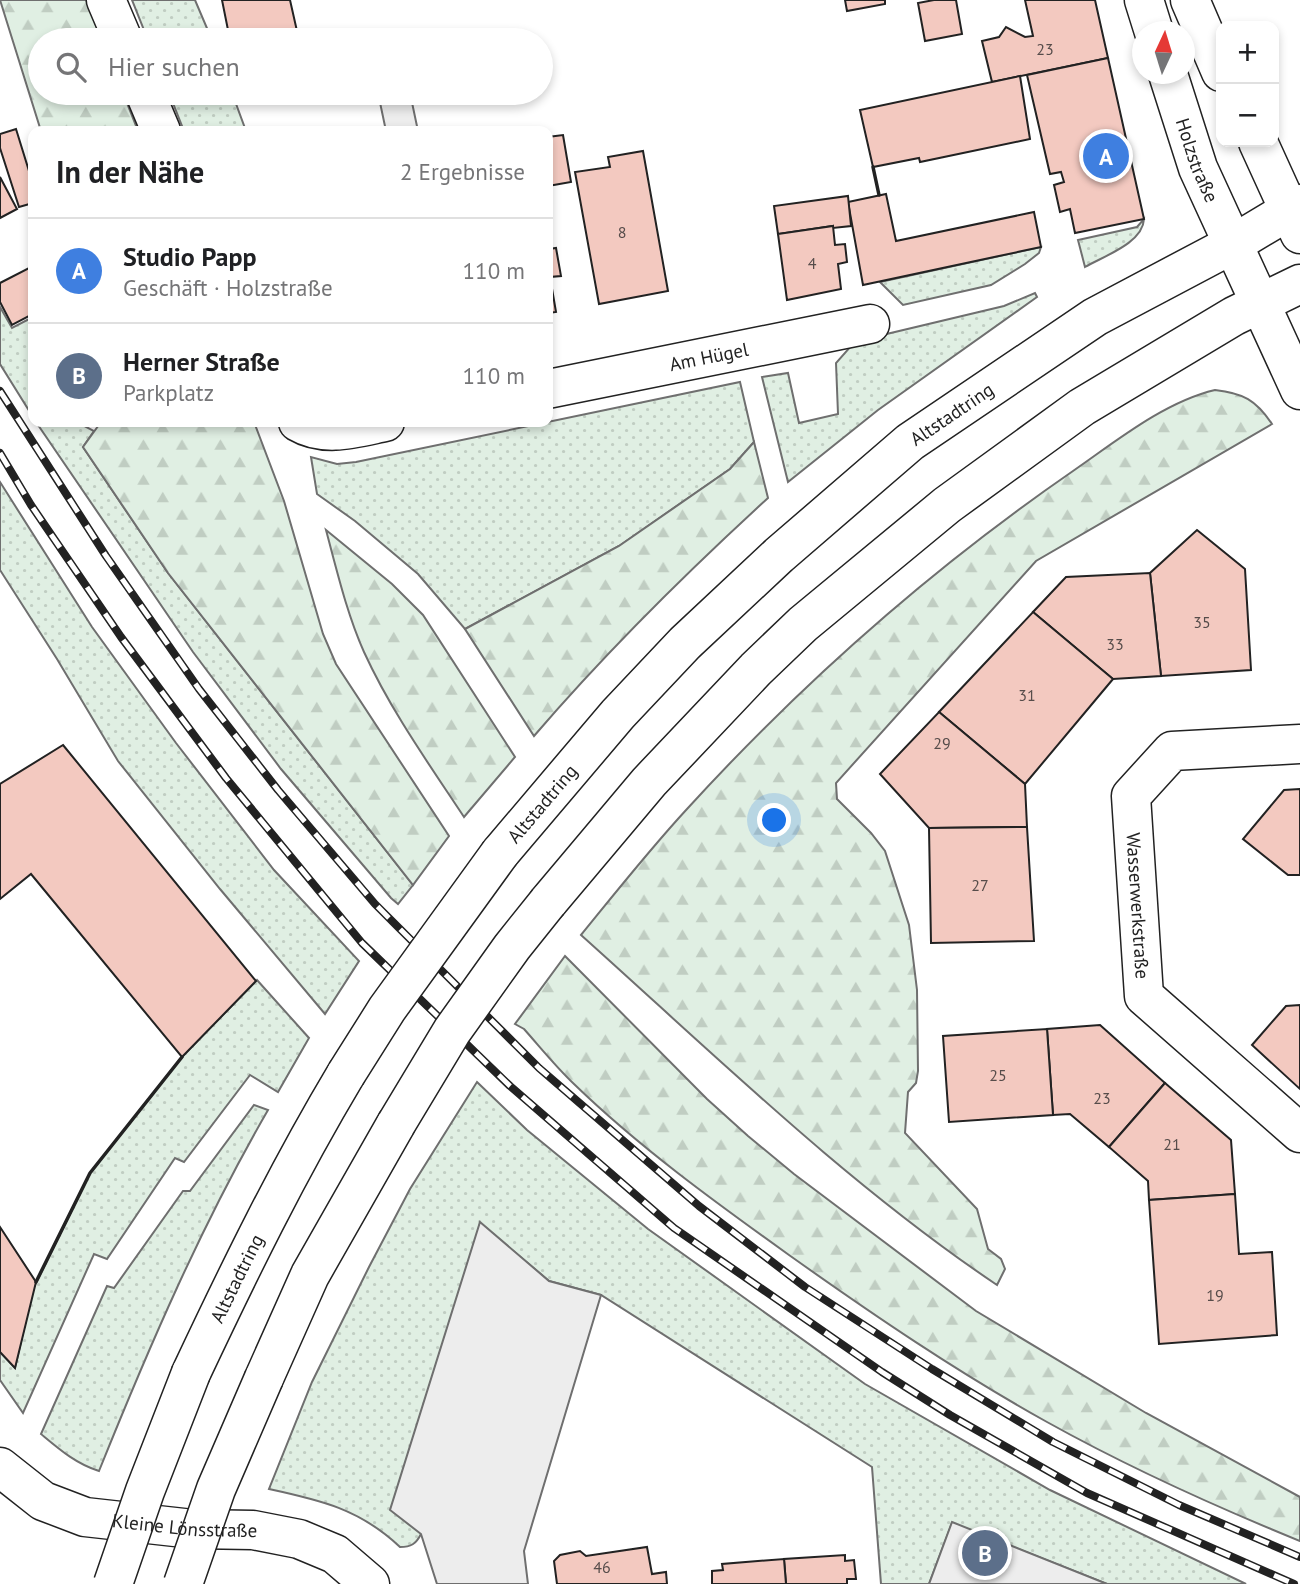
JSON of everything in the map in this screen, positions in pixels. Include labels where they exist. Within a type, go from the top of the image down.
[{"type":"main road","points":[[106,0],[118,28]]},
{"type":"main road","points":[[1144,0],[1151,21]]},
{"type":"main road","points":[[1190,0],[1216,60]]},
{"type":"main road","name":"Holzstraße","points":[[1171,84],[1198,168],[1233,244]]},
{"type":"main road","points":[[150,105],[158,126]]},
{"type":"main road","points":[[1261,147],[1297,216]]},
{"type":"main road","name":"Altstadtring","points":[[113,1584],[145,1491],[191,1373],[240,1268],[313,1129],[387,1009],[500,853],[618,714],[685,643],[779,555],[910,442],[1095,317],[1233,244],[1297,216]]},
{"type":"main road","points":[[1233,244],[1300,390]]},
{"type":"main road","points":[[183,1584],[216,1489],[310,1275],[396,1124],[452,1031],[512,947],[649,782],[756,669],[803,624],[947,505],[1082,407],[1234,316],[1300,284]]},
{"type":"main road","name":"Am Hügel","points":[[553,388],[870,324]]},
{"type":"main road","points":[[312,427],[341,431],[361,427]]},
{"type":"main road","name":"Wasserwerkstraße","points":[[1300,744],[1172,751],[1131,796],[1144,996],[1300,1133]]},
{"type":"main road","name":"Kleine Lönsstraße","points":[[0,1467],[43,1501],[85,1517],[193,1529],[253,1530],[299,1539],[335,1554],[370,1584]]},
{"type":"green space","points":[[0,0],[86,0],[97,28],[28,28],[28,89]]},
{"type":"green space","points":[[132,0],[195,0],[207,28],[143,28]]},
{"type":"green space","points":[[33,105],[128,105],[136,126],[39,126]]},
{"type":"green space","points":[[174,105],[236,105],[244,126],[182,126]]},
{"type":"green space","points":[[1144,219],[1142,228],[1130,242],[1085,267],[1078,240],[1137,227]]},
{"type":"green space","points":[[1041,247],[1039,253],[1025,264],[991,285],[903,305],[880,282]]},
{"type":"green space","points":[[1035,293],[1037,297],[878,410],[788,482],[762,377],[788,373],[799,423],[838,414],[836,363],[851,346],[874,337],[1004,306]]},
{"type":"green space","points":[[0,307],[12,328],[28,320],[28,409],[0,364]]},
{"type":"green space","points":[[740,382],[754,442],[730,469],[619,546],[465,629],[418,574],[355,521],[317,494],[311,457],[337,464],[356,462],[524,427],[553,427],[553,421]]},
{"type":"green space","points":[[1215,390],[1248,399],[1272,424],[1036,561],[836,783],[837,799],[885,851],[909,925],[917,990],[918,1071],[916,1083],[908,1092],[905,1133],[977,1209],[988,1249],[1001,1259],[1005,1269],[997,1285],[888,1205],[835,1162],[581,935],[660,840],[731,762],[776,716],[870,629],[1020,508],[1123,436],[1177,404]]},
{"type":"green space","points":[[39,427],[86,427],[94,431],[83,447],[168,573],[413,885],[398,904],[281,769],[193,652]]},
{"type":"green space","points":[[97,427],[256,427],[284,501],[323,634],[336,664],[449,836],[413,885],[168,573],[83,447]]},
{"type":"green space","points":[[754,442],[768,498],[648,613],[534,736],[465,629],[619,546],[730,469]]},
{"type":"green space","points":[[0,482],[92,627],[176,743],[274,870],[359,961],[325,1014],[220,889],[118,761],[0,570]]},
{"type":"green space","points":[[326,530],[392,584],[423,615],[515,757],[464,817],[398,716],[364,652],[347,608]]},
{"type":"green space","points":[[565,956],[707,1099],[748,1136],[794,1174],[976,1311],[1146,1413],[1300,1497],[1300,1541],[1140,1470],[1078,1439],[980,1383],[820,1277],[651,1152],[574,1084],[524,1029],[515,1024]]},
{"type":"green space","points":[[257,980],[309,1038],[278,1092],[250,1075],[184,1162],[175,1158],[107,1259],[94,1254],[23,1413],[0,1380],[0,1352],[15,1368],[33,1289],[90,1173],[182,1057]]},
{"type":"green space","points":[[477,1082],[527,1130],[648,1229],[865,1384],[1050,1490],[1246,1584],[1107,1584],[952,1523],[929,1584],[881,1584],[872,1467],[601,1295],[549,1281],[480,1223],[421,1534],[417,1540],[410,1546],[400,1547],[370,1523],[339,1508],[269,1489],[312,1382],[369,1267],[410,1189]]},
{"type":"green space","points":[[254,1105],[268,1110],[220,1198],[177,1288],[99,1471],[83,1464],[68,1456],[41,1434],[107,1286],[114,1288],[183,1191],[190,1191]]},
{"type":"shaded area","points":[[381,105],[413,105],[417,126],[385,126]]},
{"type":"shaded area","points":[[480,1222],[549,1281],[601,1295],[524,1551],[528,1584],[437,1584],[421,1534],[390,1510]]},
{"type":"shaded area","points":[[952,1522],[1107,1584],[929,1584]]},
{"type":"building","points":[[222,0],[290,0],[296,28],[228,28]]},
{"type":"building","points":[[845,0],[885,0],[885,4],[847,11]]},
{"type":"building","points":[[956,0],[962,34],[925,41],[918,3]]},
{"type":"building","points":[[1025,0],[1095,0],[1108,58],[992,82],[982,41],[999,37],[1006,27],[1025,37],[1033,36]]},
{"type":"building","points":[[1108,58],[1144,219],[1075,233],[1070,209],[1060,212],[1054,185],[1064,182],[1061,172],[1050,174],[1027,75]]},
{"type":"building","points":[[1020,76],[1030,139],[920,162],[919,158],[873,167],[860,110]]},
{"type":"building","points":[[16,129],[28,168],[28,204],[19,207],[0,148],[0,134]]},
{"type":"building","points":[[563,135],[571,182],[553,185],[553,136]]},
{"type":"building","points":[[643,151],[668,291],[599,304],[575,172],[610,167],[608,157]]},
{"type":"building","points":[[0,177],[17,209],[0,218]]},
{"type":"building","points":[[886,194],[896,241],[1034,212],[1041,247],[863,285],[848,202]]},
{"type":"building","points":[[848,196],[851,226],[778,234],[774,206]]},
{"type":"building","points":[[833,226],[835,245],[845,244],[847,262],[838,264],[841,289],[787,300],[778,234]]},
{"type":"building","points":[[553,248],[556,248],[561,276],[553,277]]},
{"type":"building","points":[[28,269],[28,317],[12,325],[0,302],[0,283]]},
{"type":"building","points":[[1197,530],[1245,569],[1251,670],[1161,676],[1150,573]]},
{"type":"building","points":[[1150,573],[1161,676],[1113,679],[1033,612],[1066,577]]},
{"type":"building","points":[[1033,612],[1113,679],[1025,784],[939,712]]},
{"type":"building","points":[[939,712],[1025,784],[1027,827],[929,828],[880,774]]},
{"type":"building","points":[[63,745],[256,981],[182,1057],[31,874],[0,899],[0,784]]},
{"type":"building","points":[[1300,789],[1300,875],[1288,875],[1243,839],[1284,790]]},
{"type":"building","points":[[1027,827],[1034,941],[931,943],[929,828]]},
{"type":"building","points":[[1300,1005],[1300,1089],[1252,1045],[1286,1006]]},
{"type":"building","points":[[1100,1025],[1165,1083],[1109,1147],[1070,1114],[1053,1115],[1047,1029]]},
{"type":"building","points":[[1047,1029],[1053,1115],[949,1122],[943,1036]]},
{"type":"building","points":[[1165,1083],[1231,1140],[1235,1194],[1149,1200],[1148,1181],[1109,1147]]},
{"type":"building","points":[[1235,1194],[1239,1254],[1272,1252],[1277,1335],[1159,1344],[1149,1200]]},
{"type":"building","points":[[0,1227],[36,1282],[15,1368],[0,1352]]},
{"type":"building","points":[[647,1547],[652,1574],[666,1572],[667,1584],[557,1584],[554,1561],[560,1555],[580,1551],[586,1556]]},
{"type":"building","points":[[845,1555],[845,1561],[854,1560],[856,1579],[847,1579],[847,1584],[786,1584],[784,1559]]},
{"type":"building","points":[[784,1559],[786,1584],[712,1584],[712,1571],[723,1570],[722,1564]]},
{"type":"railway","points":[[0,391],[106,556],[199,689],[278,790],[375,904],[539,1068],[699,1206],[805,1287],[932,1369],[1053,1442],[1179,1505],[1300,1557]]},
{"type":"railway","points":[[0,453],[31,505],[121,637],[226,778],[362,943],[510,1086],[674,1228],[882,1372],[950,1415],[1087,1493],[1294,1584]]},
{"type":"wall","points":[[873,167],[879,195]]},
{"type":"wall","points":[[36,1282],[90,1173],[182,1057]]},
{"type":"place","name":"Studio Papp","points":[[1106,156]]},
{"type":"place","name":"Herner Straße","points":[[985,1553]]}]
